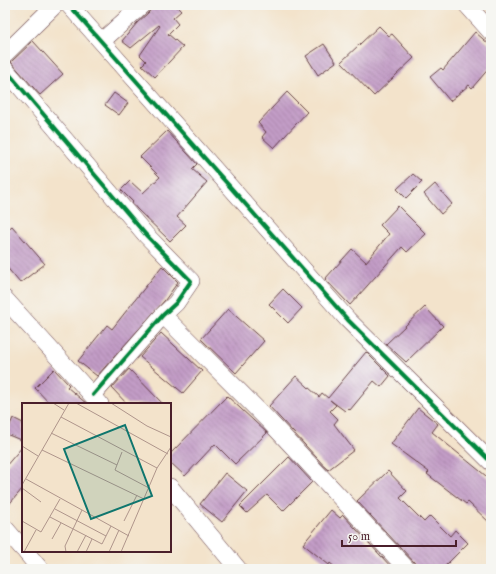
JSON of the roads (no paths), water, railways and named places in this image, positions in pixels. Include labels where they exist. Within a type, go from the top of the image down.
[{"type":"street","points":[[5,54],[55,5]]},
{"type":"street","points":[[69,5],[348,320],[491,462]]},
{"type":"street","points":[[102,41],[142,5]]},
{"type":"street","points":[[467,5],[491,32]]},
{"type":"street","points":[[5,69],[146,235],[191,281],[176,303],[163,315],[97,400],[5,299]]},
{"type":"street","points":[[163,315],[269,421],[407,569]]},
{"type":"street","points":[[171,488],[238,569]]},
{"type":"street","points":[[5,528],[22,548]]},
{"type":"street","points":[[26,552],[40,569]]}]
